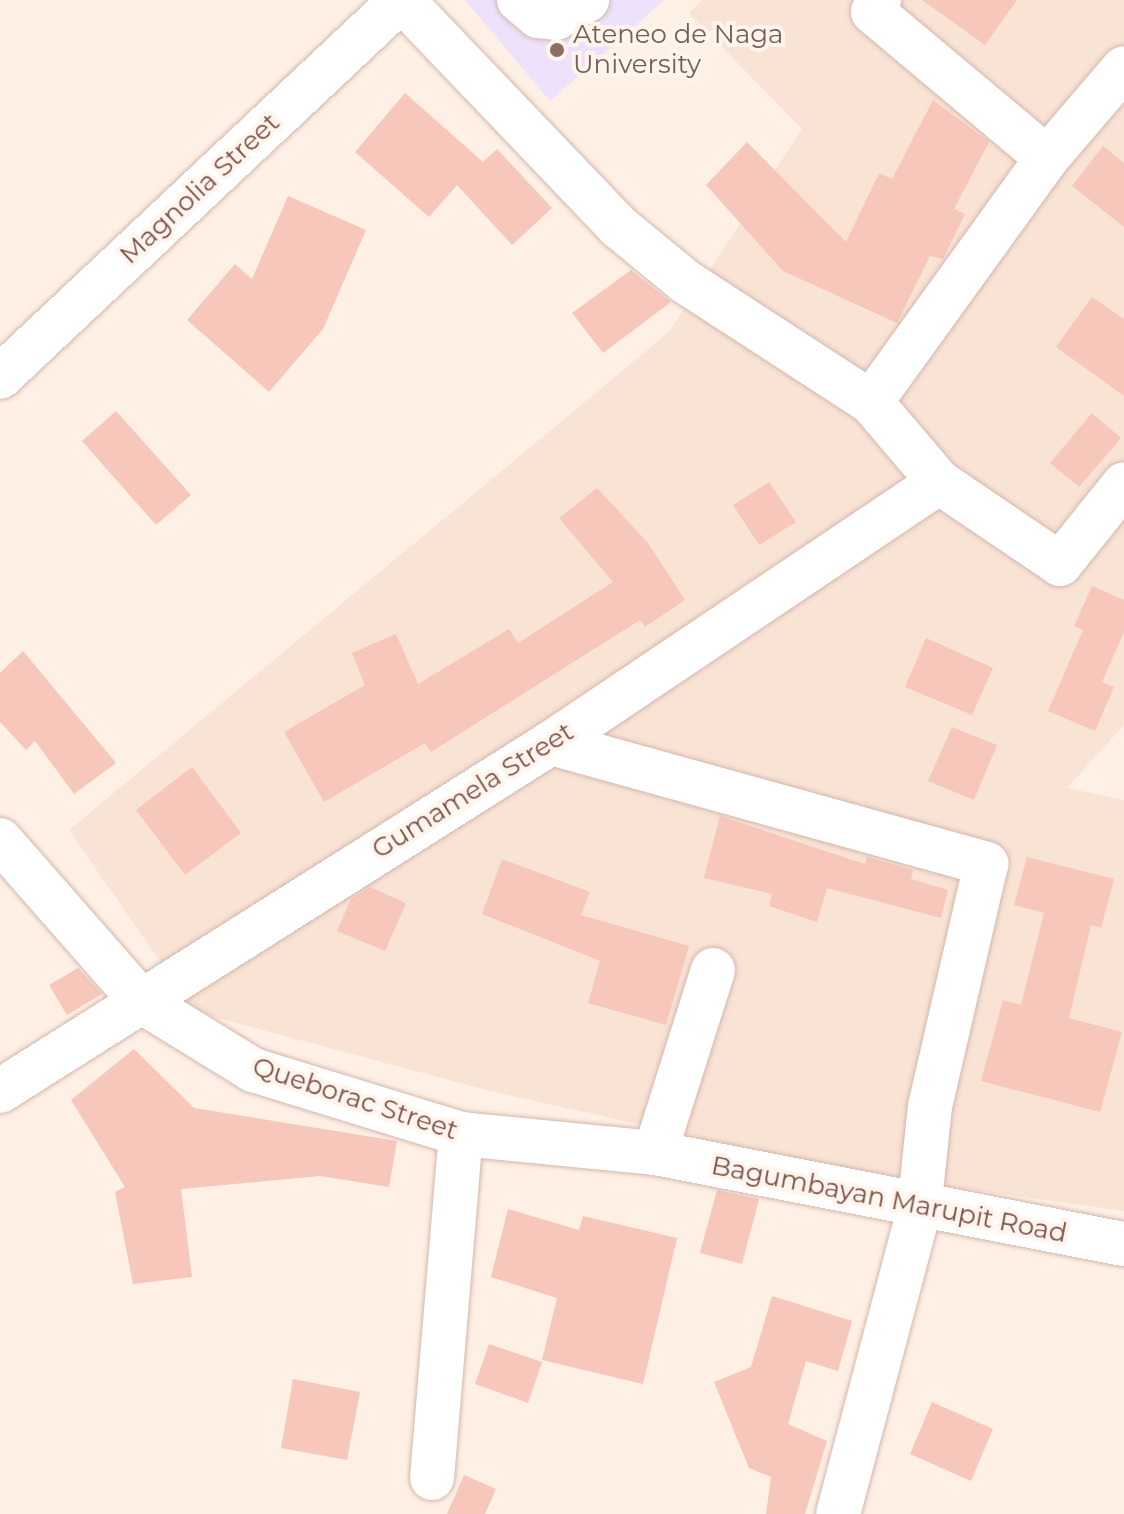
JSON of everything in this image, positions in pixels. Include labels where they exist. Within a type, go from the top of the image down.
[{"type":"street","name":"Magnolia Street","points":[[0,377],[401,0]]},
{"type":"street","points":[[401,0],[619,227],[686,282],[871,402],[939,482],[1060,564],[1124,484]]},
{"type":"street","points":[[519,0],[538,16],[556,18],[587,0]]},
{"type":"street","points":[[879,0],[873,12],[1047,158]]},
{"type":"street","points":[[871,402],[1047,158],[1124,68]]},
{"type":"street","name":"Gumamela Street","points":[[0,1091],[551,743],[939,482]]},
{"type":"street","points":[[551,743],[986,864],[930,1106],[919,1210],[838,1514]]},
{"type":"street","name":"Queborac Street","points":[[0,840],[141,1001],[253,1070],[461,1134],[655,1153]]},
{"type":"street","points":[[655,1153],[713,970]]},
{"type":"street","points":[[432,1478],[461,1134]]},
{"type":"street","name":"Bagumbayan Marupit Road","points":[[655,1153],[919,1210],[1124,1244]]},
{"type":"shaded area","name":"Ateneo de Naga University","points":[[465,0],[664,0],[550,101]]},
{"type":"shaded area","points":[[702,0],[1124,0],[1124,725],[1067,788],[1124,800],[1124,1211],[871,1176],[490,1091],[195,1012],[69,830],[669,332],[802,129],[689,13]]},
{"type":"building","points":[[922,0],[1017,0],[985,45]]},
{"type":"building","points":[[405,93],[483,162],[497,149],[552,208],[512,245],[457,185],[429,217],[355,152]]},
{"type":"building","points":[[933,100],[989,142],[954,209],[965,214],[943,259],[930,256],[897,323],[783,271],[706,185],[747,142],[846,242],[879,173],[892,179]]},
{"type":"building","points":[[1103,146],[1124,163],[1124,227],[1072,186]]},
{"type":"building","points":[[288,196],[366,230],[323,329],[269,392],[187,320],[235,264],[252,279]]},
{"type":"building","points":[[631,270],[671,302],[603,353],[572,313]]},
{"type":"building","points":[[1092,297],[1124,319],[1124,396],[1056,347]]},
{"type":"building","points":[[116,411],[191,495],[156,525],[82,441]]},
{"type":"building","points":[[1092,413],[1121,438],[1079,487],[1050,463]]},
{"type":"building","points":[[769,482],[796,522],[759,545],[733,505]]},
{"type":"building","points":[[597,488],[648,543],[685,600],[645,627],[640,620],[431,752],[425,743],[324,802],[284,732],[365,685],[352,653],[396,634],[418,684],[509,629],[518,643],[613,582],[559,518]]},
{"type":"building","points":[[1092,586],[1124,600],[1124,632],[1102,682],[1114,687],[1095,731],[1048,711],[1083,630],[1074,626]]},
{"type":"building","points":[[926,638],[993,668],[972,715],[905,687]]},
{"type":"building","points":[[23,651],[116,763],[74,794],[35,741],[26,750],[0,722],[0,673]]},
{"type":"building","points":[[952,727],[997,745],[974,800],[928,781]]},
{"type":"building","points":[[192,767],[241,833],[185,875],[136,810]]},
{"type":"building","points":[[720,816],[865,864],[867,857],[913,870],[911,879],[948,890],[941,918],[827,888],[817,922],[769,906],[772,894],[704,878]]},
{"type":"building","points":[[1027,857],[1114,879],[1101,928],[1091,925],[1069,1018],[1122,1032],[1100,1112],[981,1081],[1003,1000],[1021,1005],[1044,913],[1014,905]]},
{"type":"building","points":[[502,859],[590,892],[581,915],[689,946],[666,1025],[588,1003],[600,961],[482,914]]},
{"type":"building","points":[[370,887],[406,903],[385,951],[337,931],[351,899]]},
{"type":"building","points":[[78,968],[102,994],[67,1015],[49,985]]},
{"type":"building","points":[[134,1049],[194,1108],[397,1141],[389,1187],[320,1176],[181,1189],[192,1277],[133,1284],[115,1192],[125,1187],[71,1100]]},
{"type":"building","points":[[717,1190],[759,1199],[742,1264],[700,1253]]},
{"type":"building","points":[[508,1209],[579,1230],[583,1216],[677,1238],[643,1384],[542,1360],[557,1298],[491,1277]]},
{"type":"building","points":[[772,1296],[852,1321],[838,1371],[806,1361],[788,1424],[827,1441],[805,1514],[766,1514],[771,1477],[749,1468],[714,1382],[751,1367]]},
{"type":"building","points":[[489,1344],[542,1362],[528,1403],[475,1384]]},
{"type":"building","points":[[293,1379],[360,1392],[347,1460],[281,1448]]},
{"type":"building","points":[[932,1402],[993,1429],[971,1481],[910,1454]]},
{"type":"building","points":[[464,1475],[496,1489],[485,1514],[447,1514]]},
{"type":"place","name":"Ateneo de Naga University","points":[[557,50]]}]
